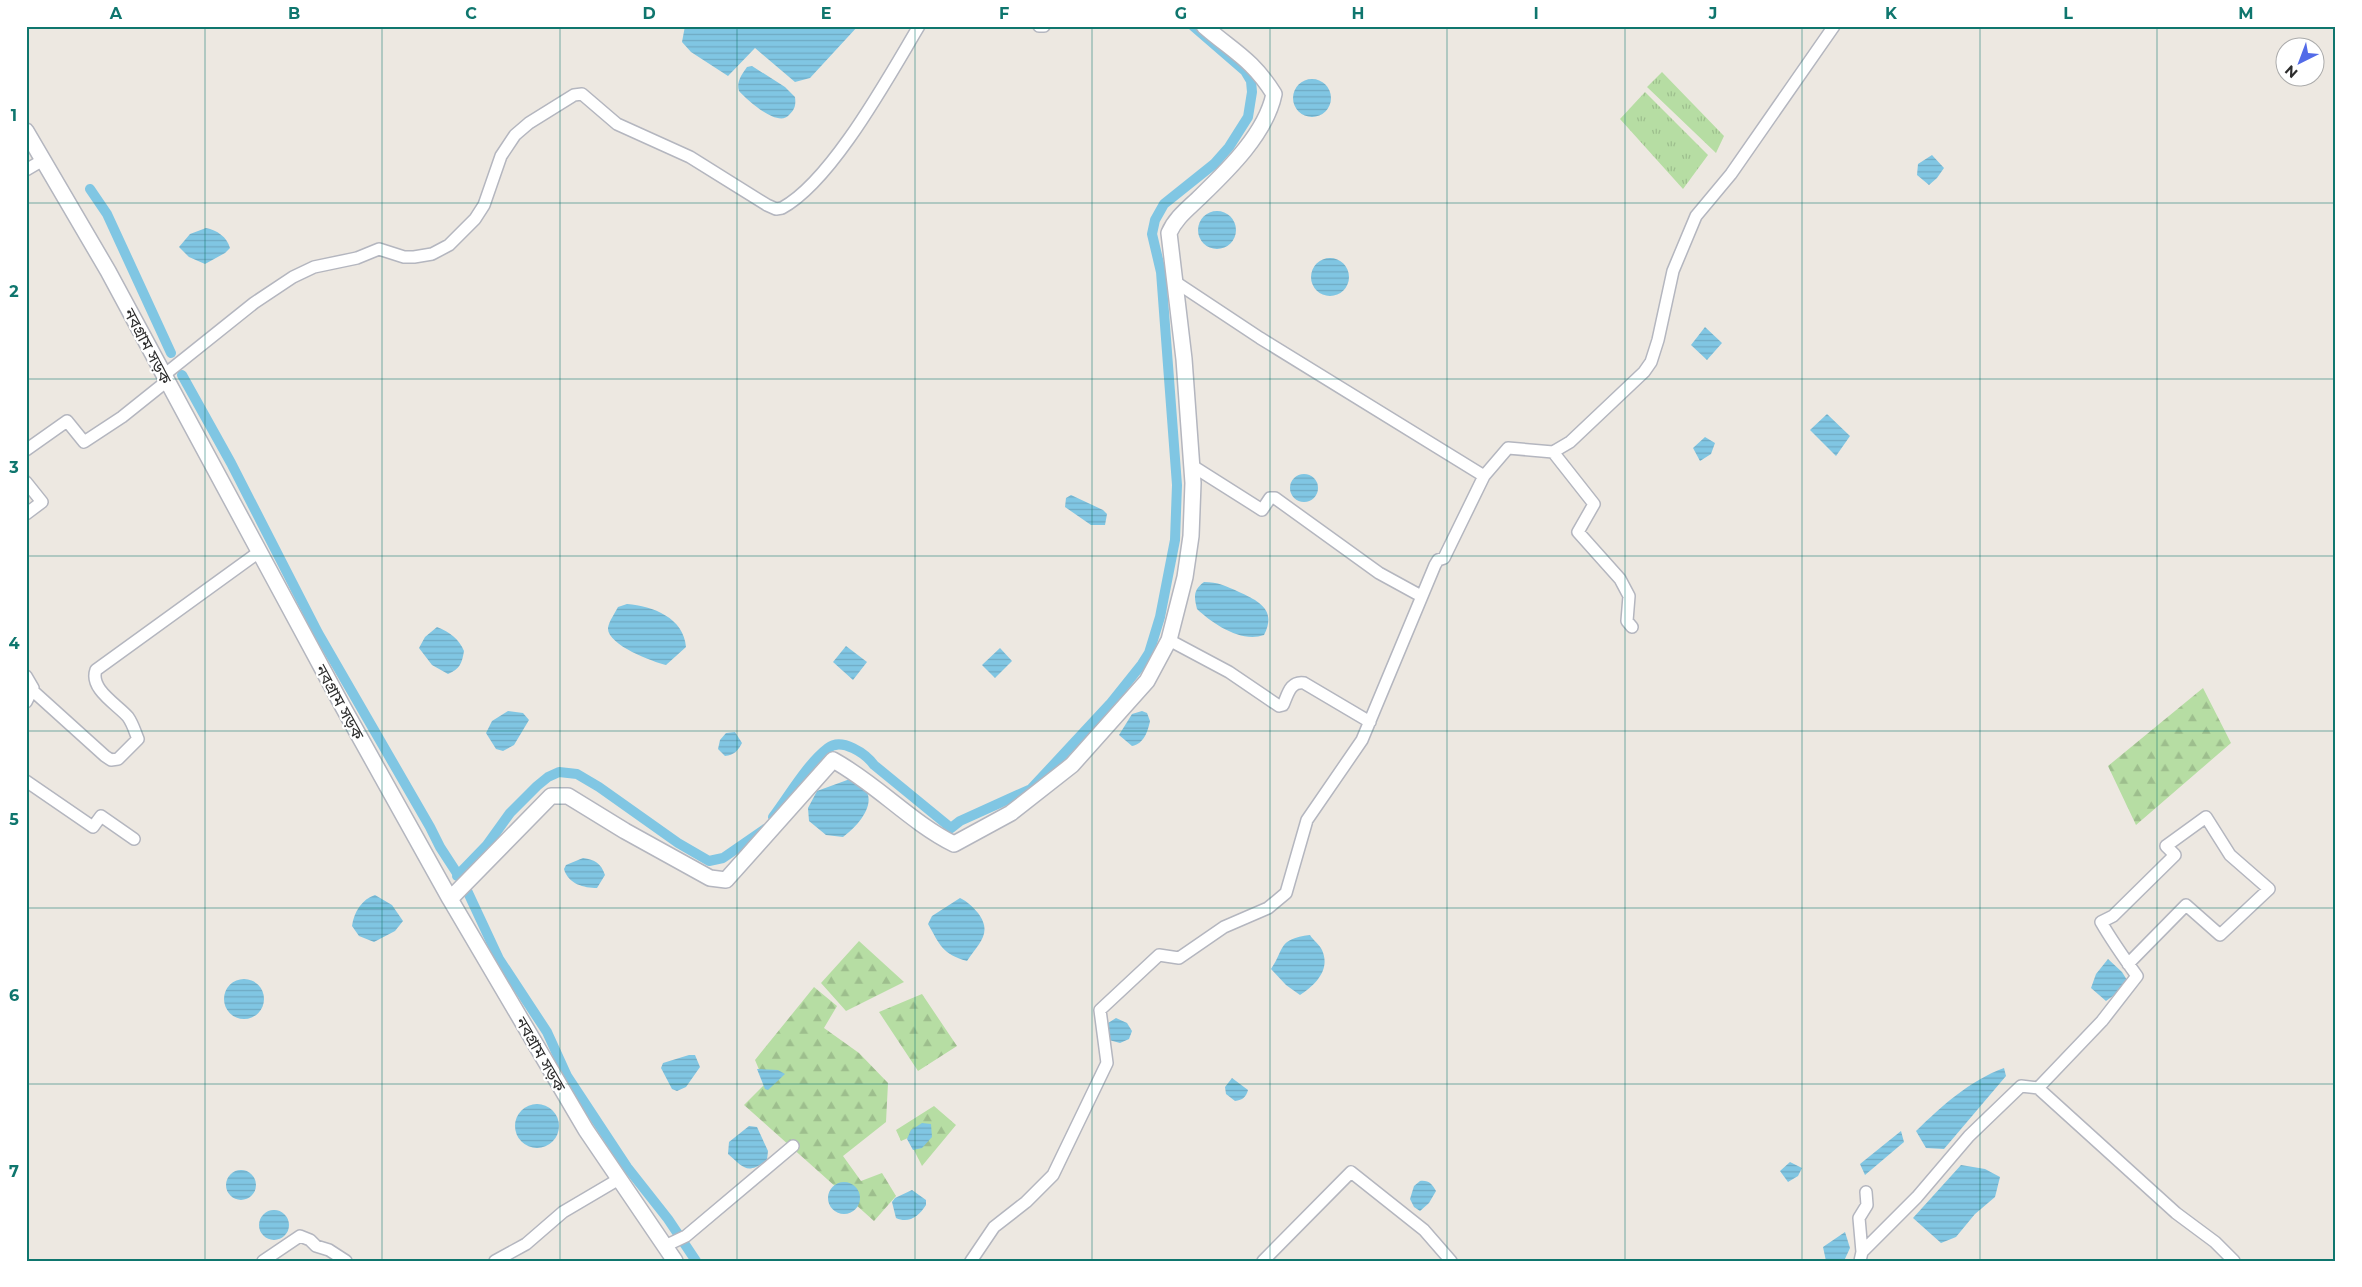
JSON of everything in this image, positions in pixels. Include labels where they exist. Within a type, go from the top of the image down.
[{"type":"street","points":[[26,450],[67,421],[84,442],[122,417],[254,303],[294,277],[314,267],[357,258],[379,250],[404,257],[414,257],[432,254],[449,245],[475,219],[484,204],[502,156],[515,136],[529,123],[574,95],[582,94],[617,124],[690,157],[767,206],[776,209],[782,208],[819,176],[836,154],[890,74],[918,26]]},
{"type":"street","points":[[1039,26],[1044,26]]},
{"type":"street","points":[[453,896],[551,796],[568,796],[625,831],[710,878],[726,880],[833,760],[859,774],[932,833],[954,844],[1011,813],[1072,765],[1146,681],[1169,640],[1185,577],[1191,536],[1193,483],[1184,359],[1169,233],[1174,222],[1211,186],[1253,138],[1272,106],[1274,94],[1250,61],[1204,26]]},
{"type":"street","points":[[1553,452],[1570,442],[1588,427],[1617,400],[1651,362],[1672,271],[1696,216],[1731,174],[1834,26]]},
{"type":"street","name":"নবগ্রাম সড়ক","points":[[26,131],[108,271],[343,707],[586,1130],[619,1179],[669,1244],[675,1261]]},
{"type":"street","points":[[26,170],[43,160]]},
{"type":"street","points":[[1174,281],[1260,338],[1484,476]]},
{"type":"street","points":[[971,1261],[994,1227],[1026,1202],[1053,1175],[1108,1063],[1100,1010],[1159,955],[1179,958],[1224,927],[1268,908],[1286,894],[1307,820],[1362,740],[1421,596],[1438,560],[1444,558],[1484,476],[1508,448],[1538,449],[1553,452],[1594,504],[1578,532],[1620,579],[1630,596],[1627,621],[1632,627]]},
{"type":"street","points":[[1191,465],[1262,510],[1270,498],[1275,498],[1379,573],[1421,596]]},
{"type":"street","points":[[26,482],[42,502],[26,514]]},
{"type":"street","points":[[26,676],[33,691],[105,756],[111,760],[118,759],[138,739],[128,717],[113,704],[97,684],[94,673],[96,670],[259,552]]},
{"type":"street","points":[[1169,640],[1228,672],[1279,706],[1283,705],[1291,686],[1295,683],[1304,683],[1370,722]]},
{"type":"street","points":[[26,702],[33,691]]},
{"type":"street","points":[[26,781],[93,827],[101,816],[134,839]]},
{"type":"street","points":[[2038,1088],[2102,1021],[2137,976],[2128,964],[2101,922],[2113,916],[2175,855],[2166,846],[2206,817],[2230,855],[2269,888],[2220,935],[2186,906],[2128,964]]},
{"type":"street","points":[[1861,1256],[1917,1197],[1969,1136],[2021,1086],[2038,1088],[2163,1201],[2215,1242],[2234,1261]]},
{"type":"street","points":[[669,1244],[686,1236],[793,1146]]},
{"type":"street","points":[[1263,1261],[1351,1172],[1382,1199],[1424,1230],[1451,1261]]},
{"type":"street","points":[[495,1261],[526,1244],[563,1212],[619,1179]]},
{"type":"street","points":[[1861,1256],[1860,1218],[1867,1205],[1866,1192]]},
{"type":"street","points":[[263,1261],[300,1236],[310,1240],[316,1246],[329,1250],[346,1261]]},
{"type":"green space","points":[[1662,72],[1724,136],[1716,153],[1647,87]]},
{"type":"green space","points":[[1645,92],[1708,155],[1683,189],[1620,119]]},
{"type":"green space","points":[[2203,688],[2231,743],[2136,825],[2108,766]]},
{"type":"green space","points":[[859,941],[904,982],[846,1011],[821,983]]},
{"type":"green space","points":[[814,987],[837,1006],[824,1028],[859,1053],[888,1083],[886,1122],[843,1156],[861,1181],[882,1173],[896,1196],[874,1221],[744,1105],[765,1084],[755,1060]]},
{"type":"green space","points":[[922,994],[957,1046],[918,1071],[879,1012]]},
{"type":"green space","points":[[934,1106],[956,1125],[922,1166],[908,1138],[901,1141],[896,1130]]},
{"type":"water","points":[[685,26],[858,26],[810,78],[795,82],[755,48],[728,76],[691,52],[682,42]]},
{"type":"water","points":[[752,66],[785,87],[795,97],[795,107],[789,115],[784,118],[778,118],[770,115],[755,106],[739,91],[738,84],[741,75],[747,67]]},
{"type":"water","points":[[1312,79],[1319,80],[1325,85],[1330,91],[1330,105],[1325,111],[1319,116],[1312,117],[1305,116],[1299,111],[1294,105],[1293,98],[1294,91],[1299,85],[1305,80]]},
{"type":"water","points":[[1932,155],[1944,168],[1929,185],[1917,175],[1918,164]]},
{"type":"water","points":[[1217,211],[1224,212],[1230,217],[1235,223],[1235,237],[1230,243],[1224,248],[1217,249],[1210,248],[1204,243],[1199,237],[1198,230],[1199,223],[1204,217],[1210,212]]},
{"type":"water","points":[[206,228],[214,230],[221,235],[227,241],[230,248],[225,253],[205,264],[189,257],[179,247],[190,234]]},
{"type":"water","points":[[1330,258],[1337,259],[1343,264],[1348,270],[1348,284],[1343,290],[1337,295],[1330,296],[1323,295],[1317,290],[1312,284],[1311,277],[1312,270],[1317,264],[1323,259]]},
{"type":"water","points":[[1705,327],[1722,343],[1707,360],[1691,345]]},
{"type":"water","points":[[1827,414],[1850,436],[1836,456],[1810,430]]},
{"type":"water","points":[[1705,437],[1715,443],[1711,454],[1700,461],[1693,448]]},
{"type":"water","points":[[1304,474],[1314,478],[1318,488],[1314,498],[1304,502],[1294,498],[1290,488],[1294,478]]},
{"type":"water","points":[[1071,495],[1103,510],[1107,514],[1105,525],[1091,525],[1065,507],[1066,498]]},
{"type":"water","points":[[1204,582],[1226,586],[1259,603],[1267,613],[1268,619],[1264,635],[1246,636],[1228,631],[1211,621],[1197,609],[1195,594]]},
{"type":"water","points":[[627,604],[647,607],[666,615],[680,628],[686,647],[666,665],[632,652],[615,641],[608,628],[618,607]]},
{"type":"water","points":[[437,627],[453,636],[460,643],[464,651],[460,665],[448,674],[432,665],[419,648],[425,637]]},
{"type":"water","points":[[846,646],[867,662],[853,680],[833,662]]},
{"type":"water","points":[[1000,648],[1012,661],[995,678],[982,665]]},
{"type":"water","points":[[508,711],[523,713],[529,720],[514,745],[503,751],[496,749],[486,733],[492,721]]},
{"type":"water","points":[[1142,711],[1147,713],[1150,721],[1148,729],[1140,743],[1132,746],[1119,735],[1132,714]]},
{"type":"water","points":[[735,732],[742,743],[735,752],[725,756],[718,749],[720,740],[726,733]]},
{"type":"water","points":[[850,779],[867,791],[869,798],[865,813],[855,827],[843,837],[826,835],[809,821],[808,808],[817,791]]},
{"type":"water","points":[[583,858],[597,863],[602,868],[605,875],[597,888],[577,884],[566,874],[564,869],[566,865]]},
{"type":"water","points":[[375,895],[392,905],[403,921],[395,931],[374,942],[359,936],[352,926],[359,907]]},
{"type":"water","points":[[960,898],[970,904],[978,913],[984,926],[983,938],[967,961],[947,952],[939,943],[928,924],[932,916]]},
{"type":"water","points":[[1310,935],[1322,950],[1324,957],[1323,970],[1316,982],[1300,995],[1286,985],[1271,969],[1287,942]]},
{"type":"water","points":[[2108,959],[2122,972],[2127,980],[2117,993],[2106,1001],[2091,988],[2096,974]]},
{"type":"water","points":[[248,979],[255,982],[261,988],[264,999],[263,1007],[255,1016],[248,1019],[240,1019],[233,1016],[225,1007],[224,995],[227,988],[236,980]]},
{"type":"water","points":[[1116,1018],[1127,1023],[1132,1031],[1129,1039],[1120,1043],[1109,1040],[1105,1025]]},
{"type":"water","points":[[695,1055],[700,1067],[686,1087],[677,1091],[672,1089],[661,1068],[663,1063]]},
{"type":"water","points":[[2004,1068],[2006,1076],[1944,1149],[1926,1148],[1916,1131],[1946,1103],[1968,1087],[1991,1073]]},
{"type":"water","points":[[757,1069],[778,1070],[785,1074],[768,1090],[765,1089]]},
{"type":"water","points":[[1232,1078],[1248,1090],[1240,1100],[1235,1101],[1226,1094],[1225,1087]]},
{"type":"water","points":[[533,1104],[541,1104],[553,1110],[559,1126],[553,1142],[541,1148],[533,1148],[521,1142],[515,1130],[515,1122],[521,1110]]},
{"type":"water","points":[[922,1123],[931,1124],[932,1137],[922,1148],[913,1150],[907,1139],[911,1130]]},
{"type":"water","points":[[749,1126],[757,1127],[768,1151],[767,1160],[755,1167],[746,1168],[728,1154],[729,1142]]},
{"type":"water","points":[[1901,1131],[1904,1142],[1865,1175],[1860,1164]]},
{"type":"water","points":[[1790,1162],[1802,1168],[1798,1176],[1788,1182],[1780,1171]]},
{"type":"water","points":[[1961,1165],[1985,1169],[2000,1177],[1995,1197],[1975,1214],[1956,1237],[1941,1243],[1913,1218]]},
{"type":"water","points":[[241,1170],[252,1174],[256,1185],[252,1196],[241,1200],[230,1196],[226,1185],[230,1174]]},
{"type":"water","points":[[1420,1181],[1430,1183],[1436,1191],[1429,1203],[1420,1211],[1414,1207],[1410,1199],[1414,1186]]},
{"type":"water","points":[[844,1182],[850,1183],[855,1187],[859,1192],[859,1204],[855,1209],[850,1213],[844,1214],[838,1213],[833,1209],[829,1204],[828,1198],[829,1192],[833,1187],[838,1183]]},
{"type":"water","points":[[912,1190],[926,1200],[926,1205],[913,1218],[901,1220],[896,1218],[892,1202],[895,1198]]},
{"type":"water","points":[[274,1210],[285,1214],[289,1225],[285,1236],[274,1240],[263,1236],[259,1225],[263,1214]]},
{"type":"water","points":[[1845,1232],[1850,1248],[1844,1261],[1826,1261],[1823,1247]]},
{"type":"waterway","points":[[773,817],[820,755],[828,748],[840,744],[860,752],[951,828],[960,821],[1031,789],[1110,704],[1149,653],[1160,617],[1175,540],[1177,485],[1161,272],[1152,234],[1155,220],[1164,204],[1214,164],[1229,147],[1248,117],[1252,92],[1251,81],[1245,71],[1193,26]]},
{"type":"waterway","points":[[90,189],[107,214],[171,353]]},
{"type":"waterway","points":[[182,375],[231,463],[318,633],[440,847],[464,884],[499,959],[547,1032],[567,1076],[627,1167],[668,1219],[696,1261]]},
{"type":"waterway","points":[[457,876],[487,845],[510,813],[537,786],[548,777],[559,772],[577,774],[599,787],[678,843],[709,861],[723,858],[765,829]]}]
